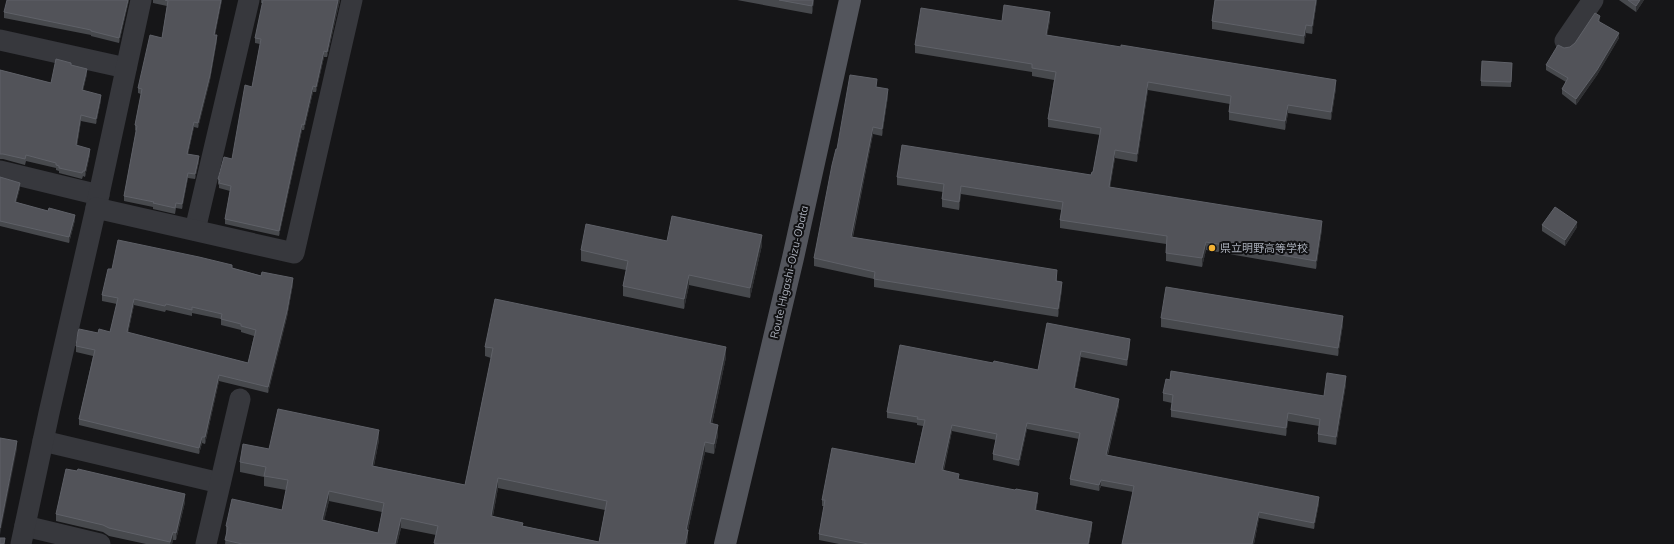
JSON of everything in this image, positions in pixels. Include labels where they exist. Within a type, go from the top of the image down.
[{"type":"main road","name":"Route Higashi-Oizu-Obata","points":[[725,544],[793,258],[850,0]]},
{"type":"street","points":[[100,544],[23,535],[141,0]]},
{"type":"street","points":[[196,230],[249,0]]},
{"type":"street","points":[[0,171],[97,202],[196,230],[294,253],[352,0]]},
{"type":"street","points":[[1565,41],[1593,0]]},
{"type":"street","points":[[0,40],[126,68]]},
{"type":"street","points":[[206,544],[240,399]]},
{"type":"street","points":[[43,441],[220,483]]},
{"type":"building","points":[[7,0],[128,0],[119,38],[91,30],[4,12]]},
{"type":"building","points":[[165,0],[221,0],[214,35],[217,35],[210,75],[198,123],[194,122],[187,154],[199,156],[195,174],[188,173],[182,204],[176,203],[175,208],[124,196],[137,126],[135,125],[142,89],[138,88],[150,35],[162,38],[168,1]]},
{"type":"building","points":[[263,0],[338,0],[327,52],[324,51],[316,87],[313,86],[304,125],[302,124],[279,231],[225,219],[231,186],[219,183],[220,180],[218,179],[224,157],[232,159],[245,85],[252,87],[261,39],[255,38]]},
{"type":"building","points":[[779,0],[813,0],[812,6]]},
{"type":"building","points":[[1215,0],[1316,0],[1312,26],[1306,25],[1304,36],[1212,21]]},
{"type":"building","points":[[1628,0],[1640,0],[1636,6]]},
{"type":"building","points":[[1004,5],[1050,12],[1046,35],[1121,47],[1121,45],[1336,80],[1331,112],[1288,105],[1285,121],[1229,112],[1231,96],[1148,82],[1137,154],[1115,150],[1109,187],[1322,221],[1316,261],[1206,242],[1202,258],[1166,253],[1167,236],[1060,220],[1063,202],[961,186],[959,202],[942,199],[944,184],[897,177],[902,145],[1091,175],[1093,172],[1101,128],[1048,119],[1056,72],[1032,68],[1032,64],[915,45],[921,8],[1002,21]]},
{"type":"building","points":[[1595,13],[1600,16],[1598,21],[1619,33],[1597,70],[1576,99],[1562,89],[1568,78],[1546,65],[1558,45],[1564,48],[1570,47],[1575,43]]},
{"type":"building","points":[[56,59],[87,69],[82,90],[101,95],[96,119],[81,115],[76,145],[90,149],[85,171],[82,173],[59,168],[56,163],[26,155],[25,159],[0,154],[0,70],[51,83]]},
{"type":"building","points":[[1482,61],[1512,63],[1511,82],[1481,81]]},
{"type":"building","points":[[850,75],[877,79],[876,87],[888,89],[882,129],[873,127],[851,237],[1057,270],[1056,281],[1062,282],[1058,309],[874,279],[875,272],[814,258],[832,165],[837,149]]},
{"type":"building","points":[[0,177],[20,183],[15,202],[48,211],[49,208],[75,215],[69,237],[0,221]]},
{"type":"building","points":[[1555,207],[1577,222],[1565,240],[1542,225]]},
{"type":"building","points":[[672,216],[762,235],[750,288],[689,275],[684,299],[623,286],[628,261],[581,250],[586,224],[667,241]]},
{"type":"building","points":[[118,240],[232,265],[232,268],[261,276],[262,272],[293,278],[287,311],[268,387],[219,375],[205,437],[202,437],[199,448],[79,419],[95,350],[76,346],[78,332],[79,329],[98,333],[99,329],[110,332],[118,298],[102,295],[108,269],[112,269]],"holes":[[[134,299],[165,306],[166,304],[192,310],[192,307],[222,314],[221,319],[241,324],[241,326],[256,330],[248,363],[127,332]]]},
{"type":"building","points":[[1166,287],[1343,316],[1338,348],[1161,318]]},
{"type":"building","points":[[495,299],[726,347],[710,423],[718,425],[714,444],[705,442],[686,530],[688,530],[685,544],[438,544],[434,543],[438,526],[401,518],[395,544],[242,544],[225,540],[228,527],[226,526],[232,499],[282,510],[288,480],[264,476],[266,467],[240,462],[243,444],[269,449],[278,409],[379,430],[372,466],[465,485],[493,348],[485,347]],"holes":[[[498,478],[607,501],[599,542],[522,526],[523,523],[491,516]],[[329,491],[384,503],[378,533],[322,520]]]},
{"type":"building","points":[[1047,323],[1130,339],[1127,360],[1081,351],[1074,388],[1119,399],[1106,455],[1319,497],[1314,523],[1259,512],[1252,544],[1122,544],[1134,486],[1101,480],[1099,485],[1070,479],[1080,433],[1027,423],[1019,460],[993,454],[997,434],[952,425],[942,470],[959,474],[958,479],[1038,493],[1035,510],[1092,522],[1088,544],[868,544],[819,534],[825,500],[822,500],[832,448],[915,464],[925,420],[917,419],[918,417],[887,412],[900,345],[1038,370]]},
{"type":"building","points":[[1171,371],[1324,396],[1327,373],[1346,376],[1336,437],[1318,434],[1320,419],[1288,413],[1286,428],[1171,410],[1173,395],[1163,393],[1166,379],[1170,380]]},
{"type":"building","points":[[0,438],[17,441],[0,528]]},
{"type":"building","points":[[66,469],[77,471],[78,469],[185,494],[176,533],[173,532],[170,542],[56,514]]},
{"type":"building","points":[[0,538],[5,538],[4,544],[0,544]]},
{"type":"place","name":"県立明野高等学校","points":[[1212,248]]}]
